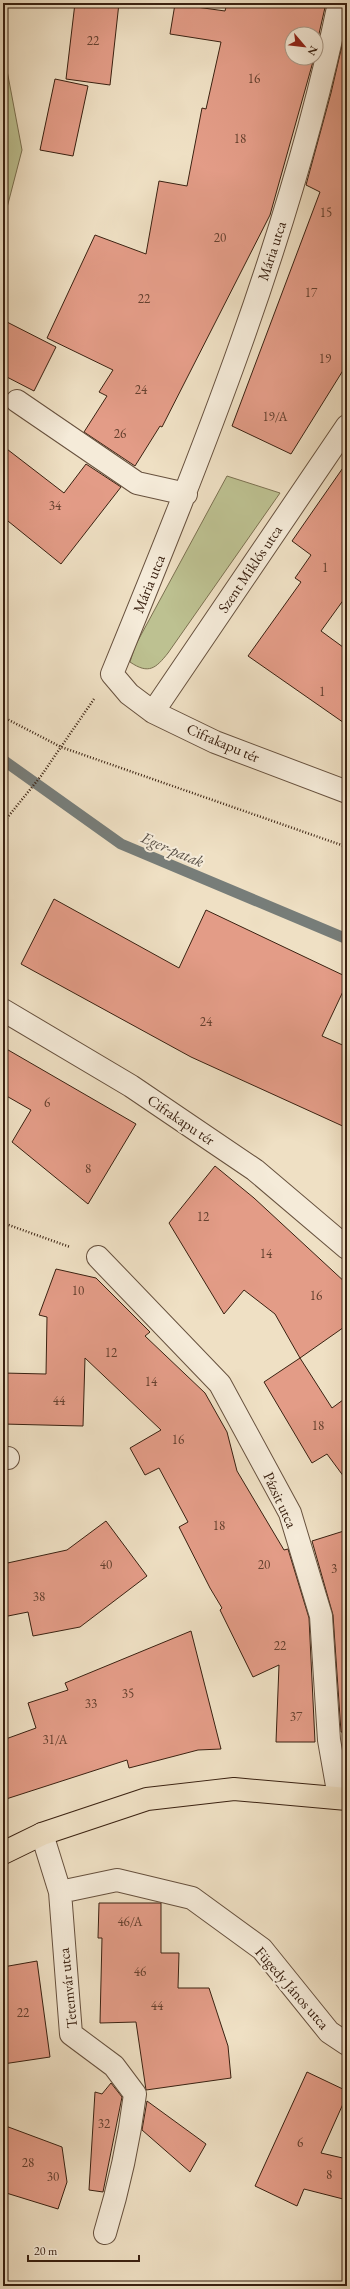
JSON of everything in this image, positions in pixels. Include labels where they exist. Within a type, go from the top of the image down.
[{"type":"main road","points":[[3,1853],[42,1834],[155,1798],[234,1788],[343,1798]]},
{"type":"street","name":"Mária utca","points":[[112,674],[186,494],[248,323],[298,170],[339,3]]},
{"type":"street","points":[[17,401],[137,483],[186,494]]},
{"type":"street","name":"Szent Miklós utca","points":[[153,712],[347,426]]},
{"type":"street","name":"Cifrakapu tér","points":[[112,674],[129,694],[153,712],[215,742],[347,792]]},
{"type":"street","name":"Cifrakapu tér","points":[[3,1010],[131,1086],[255,1170],[347,1248]]},
{"type":"street","name":"Pázsit utca","points":[[98,1257],[220,1384],[290,1513],[321,1616],[329,1740],[343,1798]]},
{"type":"street","name":"Tetemvár utca","points":[[42,1834],[60,1892],[71,2034],[114,2066],[135,2094],[129,2140],[119,2188],[105,2234]]},
{"type":"street","name":"Fügedy János utca","points":[[60,1892],[117,1880],[192,1898],[262,1949],[329,2032],[347,2044]]},
{"type":"path","points":[[3,823],[41,776],[112,674]]},
{"type":"path","points":[[3,717],[60,747],[347,847]]},
{"type":"path","points":[[3,1224],[98,1257]]},
{"type":"green space","points":[[3,49],[22,150],[3,223]]},
{"type":"green space","points":[[227,476],[280,493],[160,663],[147,669],[137,666],[130,662],[135,646]]},
{"type":"building","points":[[75,3],[119,3],[110,85],[66,79]]},
{"type":"building","points":[[227,3],[326,3],[321,26],[284,26],[284,66],[312,66],[270,215],[162,427],[160,426],[135,466],[84,432],[107,396],[99,392],[113,370],[47,338],[95,235],[146,254],[159,181],[187,186],[202,108],[206,109],[221,42],[170,34],[175,4],[225,11]]},
{"type":"building","points":[[347,24],[347,364],[291,454],[232,426],[320,192],[306,185],[331,93]]},
{"type":"building","points":[[55,79],[88,86],[73,156],[40,150]]},
{"type":"building","points":[[3,320],[56,347],[34,391],[3,375]]},
{"type":"building","points":[[3,446],[64,493],[86,464],[121,487],[61,564],[3,517]]},
{"type":"building","points":[[347,462],[347,595],[321,631],[347,650],[347,725],[248,656],[301,582],[295,578],[311,555],[292,541]]},
{"type":"building","points":[[54,899],[179,968],[206,910],[347,977],[347,983],[322,1036],[347,1047],[347,1128],[191,1057],[21,964]]},
{"type":"building","points":[[3,1047],[136,1124],[88,1204],[12,1142],[31,1110],[3,1094]]},
{"type":"building","points":[[215,1166],[254,1198],[347,1284],[347,1325],[300,1358],[275,1314],[244,1290],[224,1314],[169,1223]]},
{"type":"building","points":[[56,1269],[96,1278],[150,1332],[145,1336],[205,1393],[227,1432],[237,1471],[284,1550],[288,1549],[309,1618],[315,1742],[276,1742],[279,1665],[253,1677],[220,1610],[222,1608],[210,1588],[179,1527],[188,1522],[159,1468],[145,1475],[130,1448],[161,1430],[85,1358],[83,1426],[3,1424],[3,1373],[46,1374],[47,1317],[39,1315]]},
{"type":"building","points":[[300,1358],[332,1408],[347,1397],[347,1481],[327,1454],[312,1463],[264,1382]]},
{"type":"building","points":[[106,1521],[147,1576],[80,1627],[33,1636],[28,1612],[3,1617],[3,1564],[67,1550]]},
{"type":"building","points":[[347,1530],[347,1732],[341,1732],[333,1615],[312,1541]]},
{"type":"building","points":[[191,1631],[221,1749],[198,1750],[129,1768],[127,1760],[3,1800],[3,1740],[36,1728],[28,1703],[68,1690],[65,1683]]},
{"type":"building","points":[[99,1903],[161,1903],[161,1953],[179,1953],[178,1988],[209,1988],[228,2046],[231,2078],[146,2090],[136,2022],[100,2023],[102,1938],[98,1938]]},
{"type":"building","points":[[37,1961],[50,2057],[3,2064],[3,1967]]},
{"type":"building","points":[[307,2072],[347,2091],[347,2095],[321,2153],[347,2159],[347,2200],[304,2189],[297,2206],[255,2186]]},
{"type":"building","points":[[111,2083],[122,2097],[103,2192],[89,2190],[95,2092],[102,2094]]},
{"type":"building","points":[[147,2101],[206,2144],[190,2172],[142,2130]]},
{"type":"building","points":[[3,2125],[62,2147],[67,2182],[58,2209],[3,2192]]},
{"type":"waterway","name":"Eger-patak","points":[[3,760],[121,844],[347,939]]}]
